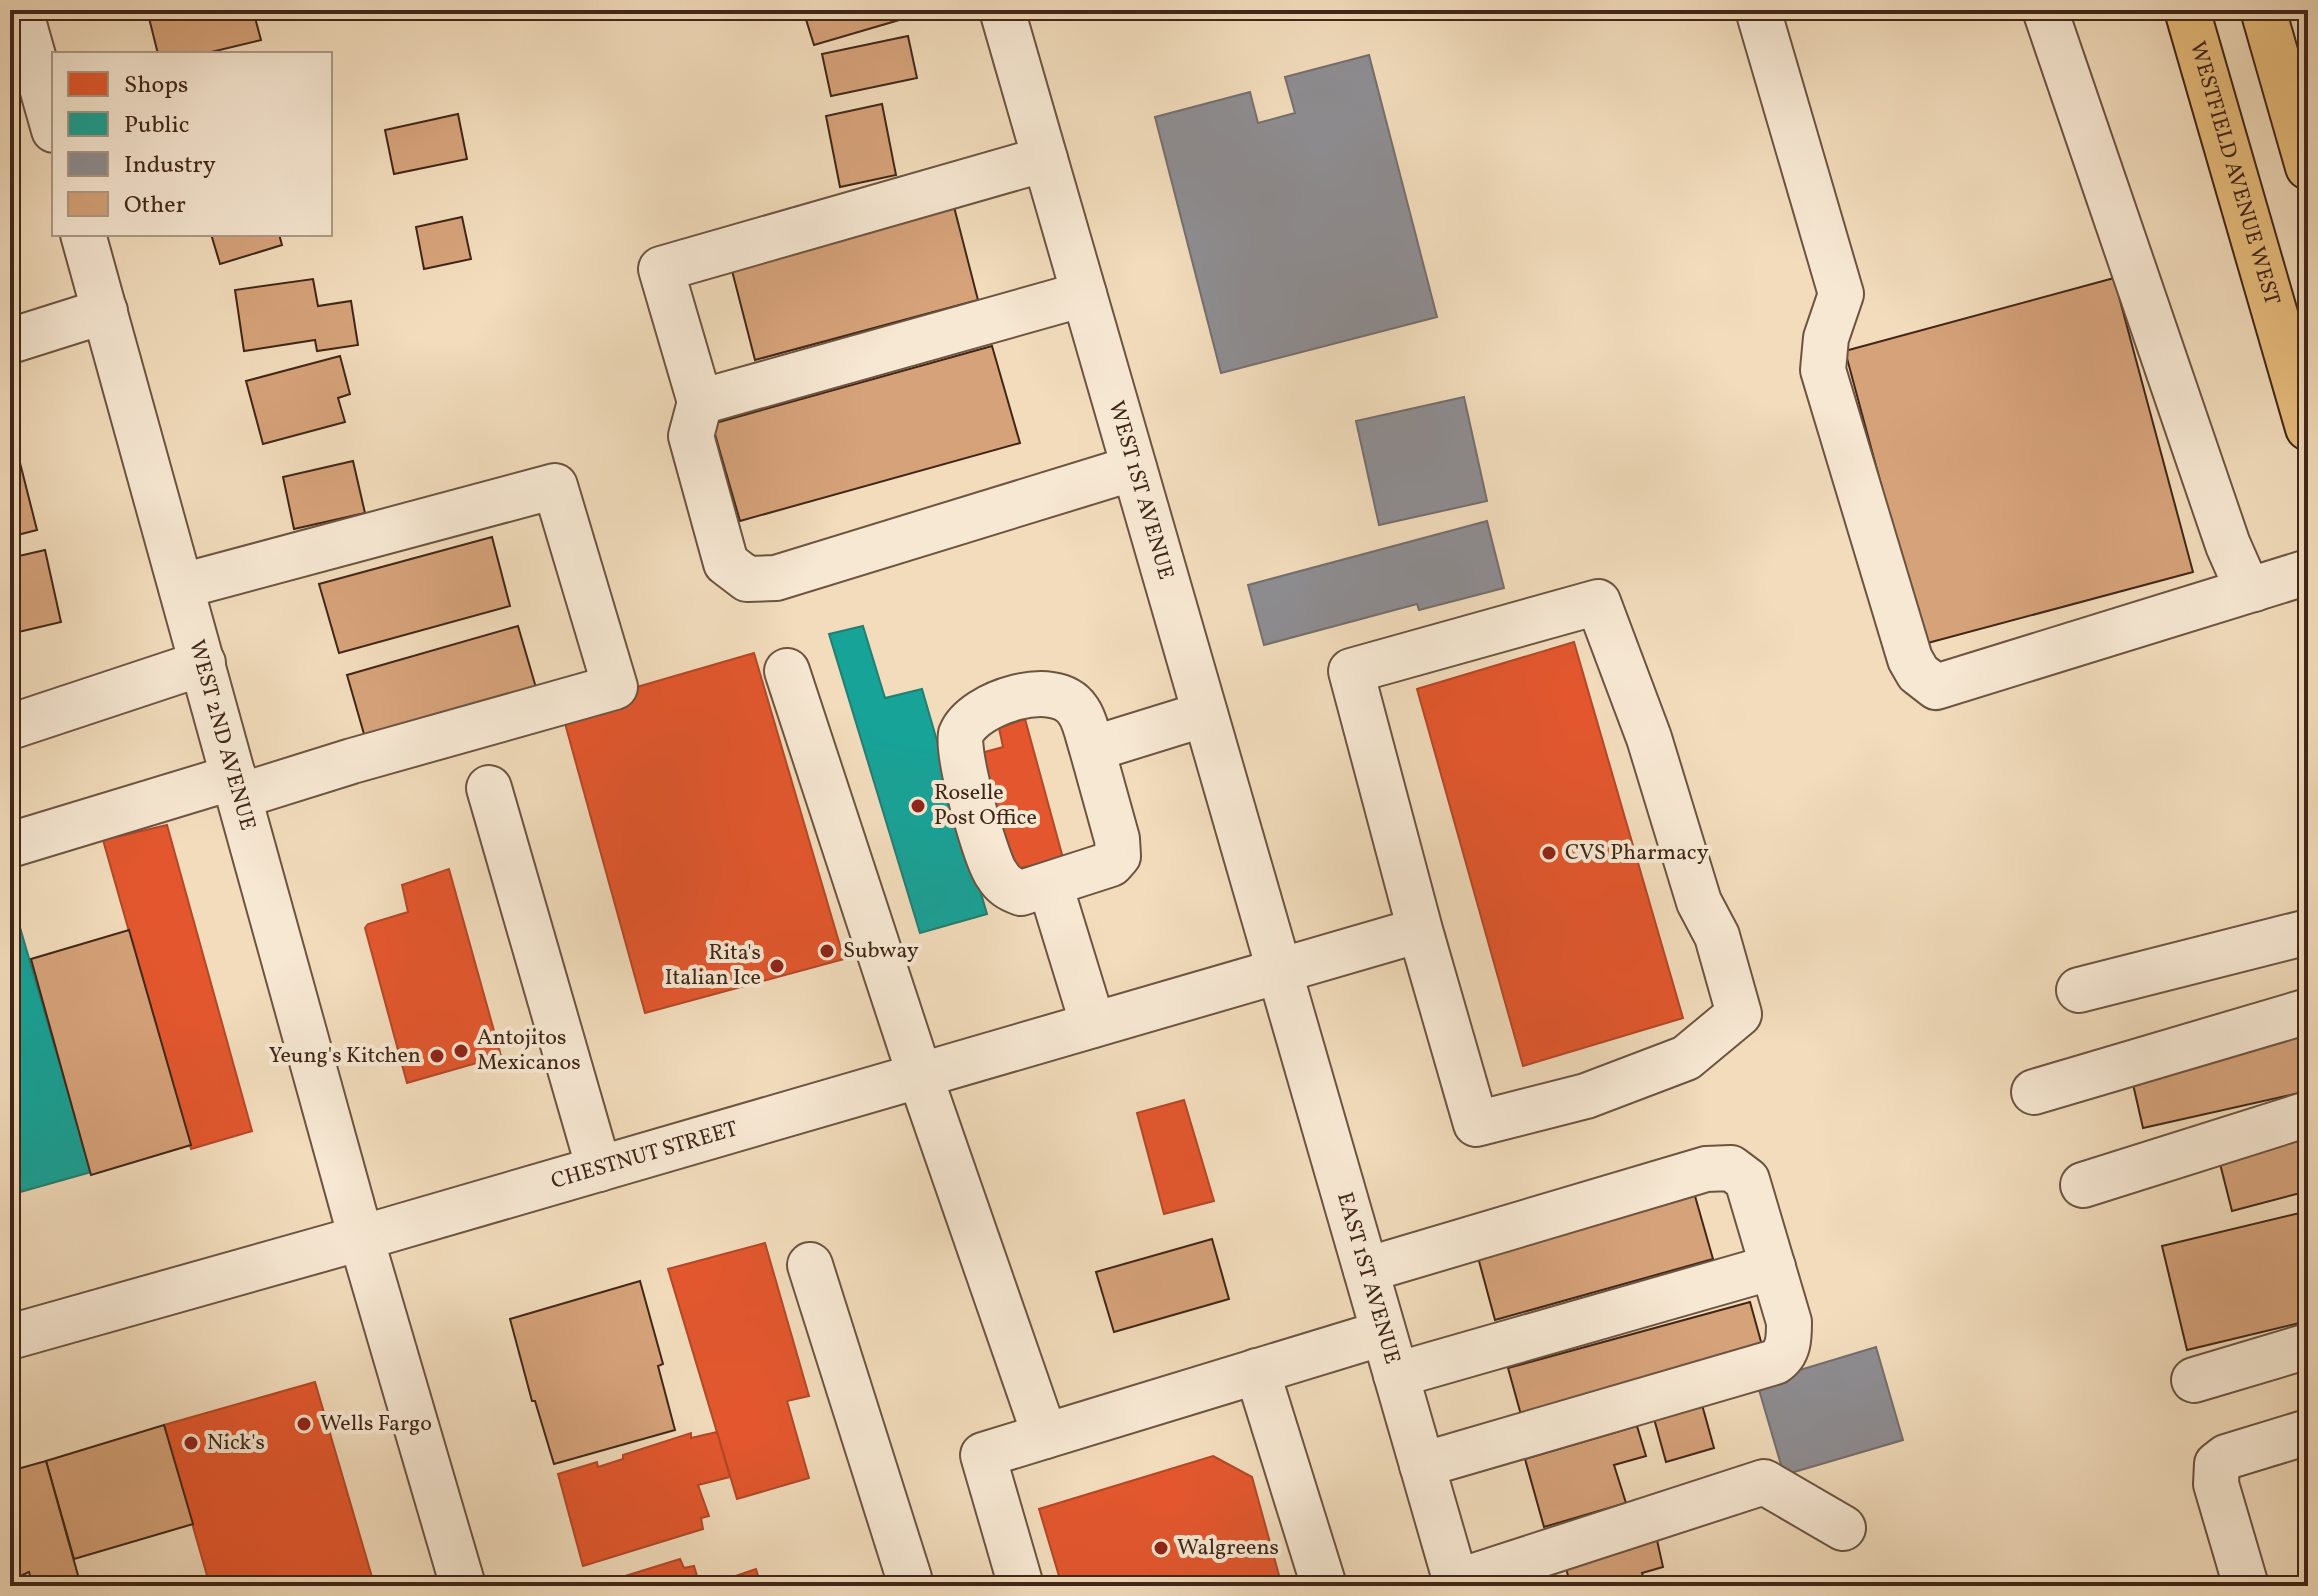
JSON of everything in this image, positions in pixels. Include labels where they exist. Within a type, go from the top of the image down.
[{"type":"main road","name":"WESTFIELD AVENUE WEST","points":[[2187,10],[2308,428]]},
{"type":"main road","points":[[2263,10],[2308,167]]},
{"type":"street","points":[[20,10],[52,123]]},
{"type":"street","name":"WEST 1ST AVENUE","points":[[1002,10],[1280,972]]},
{"type":"street","points":[[1758,10],[1841,294],[1826,338],[1823,370],[1910,659],[1918,673],[1936,687],[2308,572]]},
{"type":"street","points":[[2045,10],[2228,545],[2243,579],[2254,589]]},
{"type":"street","points":[[1045,159],[661,269],[700,402],[691,436],[726,563],[747,579],[776,578],[1134,468]]},
{"type":"street","name":"WEST 2ND AVENUE","points":[[84,236],[361,1238],[463,1586]]},
{"type":"street","points":[[700,402],[1084,294]]},
{"type":"street","points":[[10,341],[105,311]]},
{"type":"street","points":[[10,845],[352,761],[615,687],[555,486],[182,586]]},
{"type":"street","points":[[1598,602],[1649,738],[1699,902],[1717,936],[1739,1014],[1686,1058],[1586,1096],[1476,1124],[1420,930],[1351,671],[1598,602]]},
{"type":"street","points":[[10,727],[203,663]]},
{"type":"street","points":[[787,671],[920,1076],[1045,1436]]},
{"type":"street","points":[[1035,693],[1056,694],[1077,708],[1092,749],[1117,839],[1118,856],[1111,864],[1050,885],[1021,893],[1007,887],[994,873],[964,772],[959,738],[966,724],[985,708],[1035,693]]},
{"type":"street","points":[[1092,749],[1205,714]]},
{"type":"street","points":[[489,788],[599,1169]]},
{"type":"street","points":[[1050,885],[1093,1025]]},
{"type":"street","name":"CHESTNUT STREET","points":[[10,1337],[1420,930]]},
{"type":"street","points":[[2079,990],[2308,932]]},
{"type":"street","name":"EAST 1ST AVENUE","points":[[1280,972],[1456,1584]]},
{"type":"street","points":[[2034,1092],[2308,1011]]},
{"type":"street","points":[[2083,1185],[2308,1114]]},
{"type":"street","points":[[1366,1270],[1706,1169],[1731,1168],[1747,1180],[1789,1322],[1789,1339],[1782,1357],[1775,1362],[1422,1465]]},
{"type":"street","points":[[810,1265],[910,1586]]},
{"type":"street","points":[[1396,1375],[1773,1267]]},
{"type":"street","points":[[1021,1586],[983,1455],[1383,1333]]},
{"type":"street","points":[[2194,1380],[2308,1346]]},
{"type":"street","points":[[1257,1371],[1324,1586]]},
{"type":"street","points":[[2246,1586],[2216,1484],[2217,1464],[2226,1457],[2308,1432]]},
{"type":"street","points":[[1456,1584],[1764,1482],[1843,1528]]},
{"type":"building: Shops","name":"CVS Pharmacy","points":[[1574,642],[1683,1018],[1523,1066],[1417,689]]},
{"type":"building: Shops","points":[[754,653],[844,959],[645,1013],[561,709]]},
{"type":"building: Shops","points":[[1025,719],[1063,858],[1007,871],[974,755],[1003,747],[999,728]]},
{"type":"building: Shops","points":[[167,825],[252,1131],[191,1149],[103,840]]},
{"type":"building: Shops","points":[[449,869],[501,1056],[407,1083],[365,928],[368,924],[408,912],[402,885]]},
{"type":"building: Shops","points":[[1184,1100],[1214,1201],[1164,1214],[1137,1113]]},
{"type":"building: Shops","points":[[765,1243],[809,1396],[787,1401],[809,1478],[737,1499],[668,1269]]},
{"type":"building: Shops","points":[[315,1382],[372,1577],[334,1586],[210,1586],[164,1425]]},
{"type":"building: Shops","points":[[717,1432],[730,1477],[698,1485],[709,1516],[701,1518],[703,1529],[583,1566],[558,1474],[597,1462],[598,1467],[623,1459],[623,1455],[691,1433],[691,1438]]},
{"type":"building: Shops","name":"Walgreens","points":[[1213,1456],[1252,1477],[1282,1586],[1062,1586],[1039,1509]]},
{"type":"building: Shops","points":[[680,1559],[684,1568],[694,1566],[700,1586],[593,1586]]},
{"type":"building: Shops","points":[[756,1569],[761,1586],[706,1586]]},
{"type":"building: Shops","points":[[372,1577],[374,1586],[343,1586]]},
{"type":"building: Public","name":"Roselle Post Office","points":[[863,626],[885,698],[922,689],[987,914],[920,933],[829,634]]},
{"type":"building: Public","points":[[10,893],[91,1172],[10,1195]]},
{"type":"building: Industry","points":[[1369,55],[1437,317],[1221,373],[1155,117],[1250,92],[1258,123],[1295,113],[1285,77]]},
{"type":"building: Industry","points":[[1464,397],[1487,501],[1379,525],[1356,421]]},
{"type":"building: Industry","points":[[1487,521],[1504,588],[1419,610],[1417,604],[1264,645],[1248,585]]},
{"type":"building: Industry","points":[[1876,1347],[1903,1440],[1784,1475],[1757,1383]]},
{"type":"building: Other","points":[[147,10],[253,10],[261,40],[211,52],[158,52]]},
{"type":"building: Other","points":[[803,10],[903,10],[906,18],[814,45]]},
{"type":"building: Other","points":[[908,36],[917,78],[831,96],[822,54]]},
{"type":"building: Other","points":[[882,104],[896,175],[840,187],[826,116]]},
{"type":"building: Other","points":[[458,114],[467,159],[394,174],[385,130]]},
{"type":"building: Other","points":[[952,199],[978,300],[755,360],[729,259]]},
{"type":"building: Other","points":[[462,217],[471,259],[424,269],[416,227]]},
{"type":"building: Other","points":[[212,236],[280,236],[282,245],[220,264]]},
{"type":"building: Other","points":[[2114,278],[2193,572],[1924,644],[1845,351]]},
{"type":"building: Other","points":[[313,279],[318,306],[351,301],[358,345],[317,351],[315,340],[244,351],[235,290]]},
{"type":"building: Other","points":[[992,346],[1020,443],[740,521],[712,424]]},
{"type":"building: Other","points":[[340,356],[350,394],[338,398],[345,422],[263,444],[246,381]]},
{"type":"building: Other","points":[[18,455],[37,530],[10,537],[10,457]]},
{"type":"building: Other","points":[[353,461],[365,513],[294,529],[283,477]]},
{"type":"building: Other","points":[[492,537],[510,606],[339,653],[319,584]]},
{"type":"building: Other","points":[[45,550],[61,622],[10,634],[10,558]]},
{"type":"building: Other","points":[[518,626],[539,698],[368,748],[347,675]]},
{"type":"building: Other","points":[[129,930],[191,1145],[91,1175],[31,959]]},
{"type":"building: Other","points":[[2308,1031],[2308,1091],[2143,1128],[2130,1071]]},
{"type":"building: Other","points":[[2308,1124],[2308,1191],[2232,1211],[2216,1148]]},
{"type":"building: Other","points":[[1693,1189],[1713,1259],[1495,1320],[1476,1250]]},
{"type":"building: Other","points":[[2308,1211],[2308,1321],[2187,1350],[2162,1246]]},
{"type":"building: Other","points":[[1212,1239],[1229,1299],[1114,1332],[1096,1272]]},
{"type":"building: Other","points":[[640,1281],[663,1364],[658,1366],[675,1430],[554,1464],[535,1401],[532,1401],[510,1319]]},
{"type":"building: Other","points":[[1750,1302],[1765,1356],[1523,1422],[1508,1368]]},
{"type":"building: Other","points":[[1701,1401],[1714,1448],[1666,1462],[1653,1415]]},
{"type":"building: Other","points":[[164,1425],[193,1524],[74,1559],[46,1461]]},
{"type":"building: Other","points":[[1637,1426],[1646,1456],[1614,1465],[1626,1503],[1544,1527],[1525,1459]]},
{"type":"building: Other","points":[[46,1461],[81,1586],[33,1586],[29,1572],[18,1577],[20,1586],[10,1586],[10,1471]]},
{"type":"building: Other","points":[[1657,1540],[1663,1567],[1642,1573],[1646,1586],[1571,1586],[1565,1565]]},
{"type":"place","name":"Roselle Post Office","points":[[918,806]]},
{"type":"place","name":"CVS Pharmacy","points":[[1549,853]]},
{"type":"place","name":"Subway","points":[[827,951]]},
{"type":"place","name":"Rita's Italian Ice","points":[[777,966]]},
{"type":"place","name":"Antojitos Mexicanos","points":[[461,1051]]},
{"type":"place","name":"Yeung's Kitchen","points":[[437,1056]]},
{"type":"place","name":"Wells Fargo","points":[[304,1424]]},
{"type":"place","name":"Nick's","points":[[191,1443]]},
{"type":"place","name":"Walgreens","points":[[1161,1548]]}]
